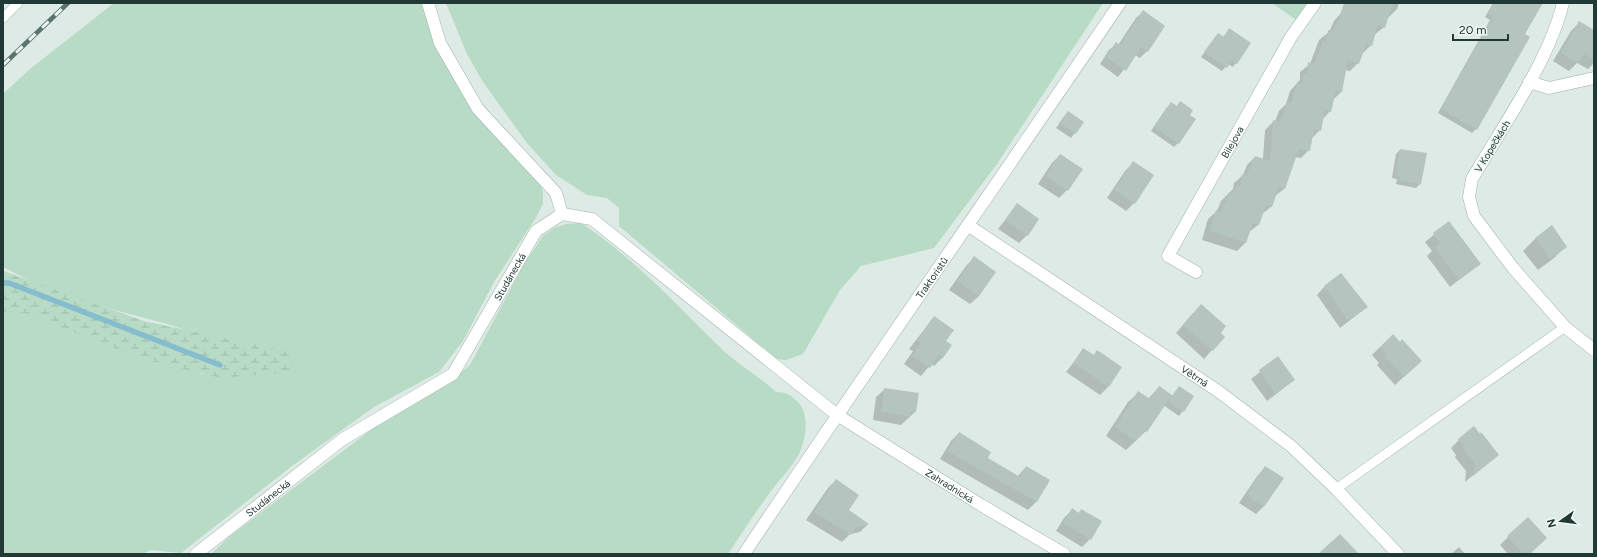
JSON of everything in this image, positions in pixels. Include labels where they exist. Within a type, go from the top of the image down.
[{"type":"street","points":[[428,3],[440,44],[478,109],[556,193],[562,214],[592,219],[837,415]]},
{"type":"street","name":"Traktoristů","points":[[744,554],[837,415],[969,226],[1120,3]]},
{"type":"street","name":"Bilejova","points":[[1196,272],[1168,256],[1291,37],[1315,3]]},
{"type":"street","name":"V Kopečkách","points":[[1563,3],[1551,40],[1530,82],[1472,179],[1469,197],[1474,216],[1513,268],[1565,327],[1594,350]]},
{"type":"street","points":[[1530,82],[1549,88],[1594,78]]},
{"type":"street","name":"Studánecká","points":[[196,554],[343,439],[453,374],[536,231],[562,214]]},
{"type":"street","name":"Větrná","points":[[969,226],[1218,391],[1291,446],[1398,554]]},
{"type":"street","name":"Zahradnická","points":[[837,415],[981,505],[1064,554]]},
{"type":"lane","points":[[3,18],[18,3]]},
{"type":"lane","points":[[1336,490],[1565,327]]},
{"type":"green space","points":[[114,3],[423,3],[440,53],[539,180],[543,192],[543,204],[537,216],[494,282],[463,341],[439,372],[374,407],[292,466],[181,553],[151,550],[142,554],[3,554],[3,298],[202,374],[251,374],[223,343],[171,325],[81,301],[44,288],[3,267],[3,94],[30,69]]},
{"type":"green space","points":[[446,3],[1103,3],[997,164],[934,248],[861,266],[840,290],[803,354],[786,360],[777,359],[619,226],[619,208],[607,198],[587,195],[556,175],[527,143],[483,82],[467,54]]},
{"type":"green space","points":[[1272,3],[1307,3],[1296,20]]},
{"type":"green space","points":[[581,223],[639,268],[732,358],[776,392],[786,393],[791,396],[802,407],[806,427],[799,454],[793,464],[760,506],[728,554],[211,554],[230,536],[376,426],[447,384],[470,365],[524,264],[543,236],[554,228],[566,224]]},
{"type":"green space","points":[[3,271],[144,321],[290,352],[294,372],[221,378],[143,359],[25,313],[3,312]]},
{"type":"building","points":[[1344,3],[1393,3],[1385,28],[1378,25],[1372,46],[1366,44],[1359,64],[1348,60],[1342,92],[1336,91],[1331,112],[1325,110],[1321,131],[1314,129],[1310,151],[1299,149],[1285,189],[1279,187],[1272,207],[1266,205],[1259,225],[1253,223],[1246,243],[1209,231],[1216,210],[1221,212],[1229,192],[1233,193],[1236,185],[1240,186],[1242,174],[1246,176],[1255,156],[1270,161],[1273,120],[1280,122],[1287,102],[1291,103],[1297,82],[1302,83],[1304,74],[1307,75],[1308,62],[1314,64],[1323,41],[1326,42],[1328,30],[1333,31],[1336,23],[1337,24]]},
{"type":"building","points":[[1494,3],[1543,3],[1525,34],[1530,37],[1477,130],[1441,109],[1493,16],[1488,13]]},
{"type":"building","points":[[1143,10],[1165,26],[1148,52],[1141,47],[1126,71],[1106,57],[1116,42],[1120,45]]},
{"type":"building","points":[[1579,21],[1594,30],[1594,60],[1584,54],[1578,63],[1561,53]]},
{"type":"building","points":[[1229,28],[1251,43],[1237,64],[1232,61],[1227,68],[1204,52],[1218,33],[1224,37]]},
{"type":"building","points":[[1180,101],[1193,110],[1190,115],[1196,119],[1179,144],[1154,127],[1171,102],[1177,106]]},
{"type":"building","points":[[1068,111],[1084,122],[1076,134],[1059,123]]},
{"type":"building","points":[[1400,149],[1427,153],[1421,184],[1399,181],[1400,176],[1395,175]]},
{"type":"building","points":[[1060,154],[1083,169],[1068,191],[1046,176]]},
{"type":"building","points":[[1133,161],[1154,175],[1135,204],[1114,190]]},
{"type":"building","points":[[1017,203],[1039,219],[1028,236],[1005,220]]},
{"type":"building","points":[[1449,221],[1481,264],[1459,280],[1435,247],[1440,243],[1433,233]]},
{"type":"building","points":[[1552,225],[1567,247],[1550,259],[1535,238]]},
{"type":"building","points":[[974,256],[996,272],[979,296],[957,281]]},
{"type":"building","points":[[1341,273],[1368,307],[1348,321],[1324,286]]},
{"type":"building","points":[[1201,304],[1226,326],[1221,333],[1225,337],[1213,351],[1183,325]]},
{"type":"building","points":[[934,316],[954,330],[946,341],[952,345],[943,358],[939,355],[930,368],[912,356],[921,343],[917,340]]},
{"type":"building","points":[[1393,334],[1400,342],[1402,339],[1422,361],[1404,377],[1384,356],[1387,354],[1380,347]]},
{"type":"building","points":[[1083,348],[1094,355],[1097,350],[1122,367],[1109,387],[1073,363]]},
{"type":"building","points":[[1278,356],[1295,380],[1275,394],[1259,370]]},
{"type":"building","points":[[1159,386],[1172,395],[1147,432],[1144,430],[1136,441],[1115,427],[1138,391],[1150,399]]},
{"type":"building","points":[[1179,386],[1194,396],[1184,412],[1168,402]]},
{"type":"building","points":[[884,388],[919,393],[916,412],[911,411],[910,417],[881,412]]},
{"type":"building","points":[[1474,426],[1480,434],[1481,432],[1499,455],[1473,476],[1474,462],[1462,448],[1464,446],[1458,439]]},
{"type":"building","points":[[959,432],[991,452],[988,458],[1020,477],[1026,466],[1050,480],[1037,502],[947,451]]},
{"type":"building","points":[[1265,466],[1284,478],[1264,507],[1246,495]]},
{"type":"building","points":[[836,479],[859,495],[849,510],[869,524],[856,527],[851,535],[814,512]]},
{"type":"building","points":[[1072,508],[1079,513],[1081,509],[1102,521],[1091,540],[1063,523]]},
{"type":"building","points":[[1528,517],[1547,538],[1530,554],[1523,554],[1507,536]]},
{"type":"building","points":[[1340,534],[1359,554],[1318,554]]},
{"type":"waterway","points":[[3,283],[9,283],[220,365]]},
{"type":"railway","points":[[3,65],[68,3]]}]
